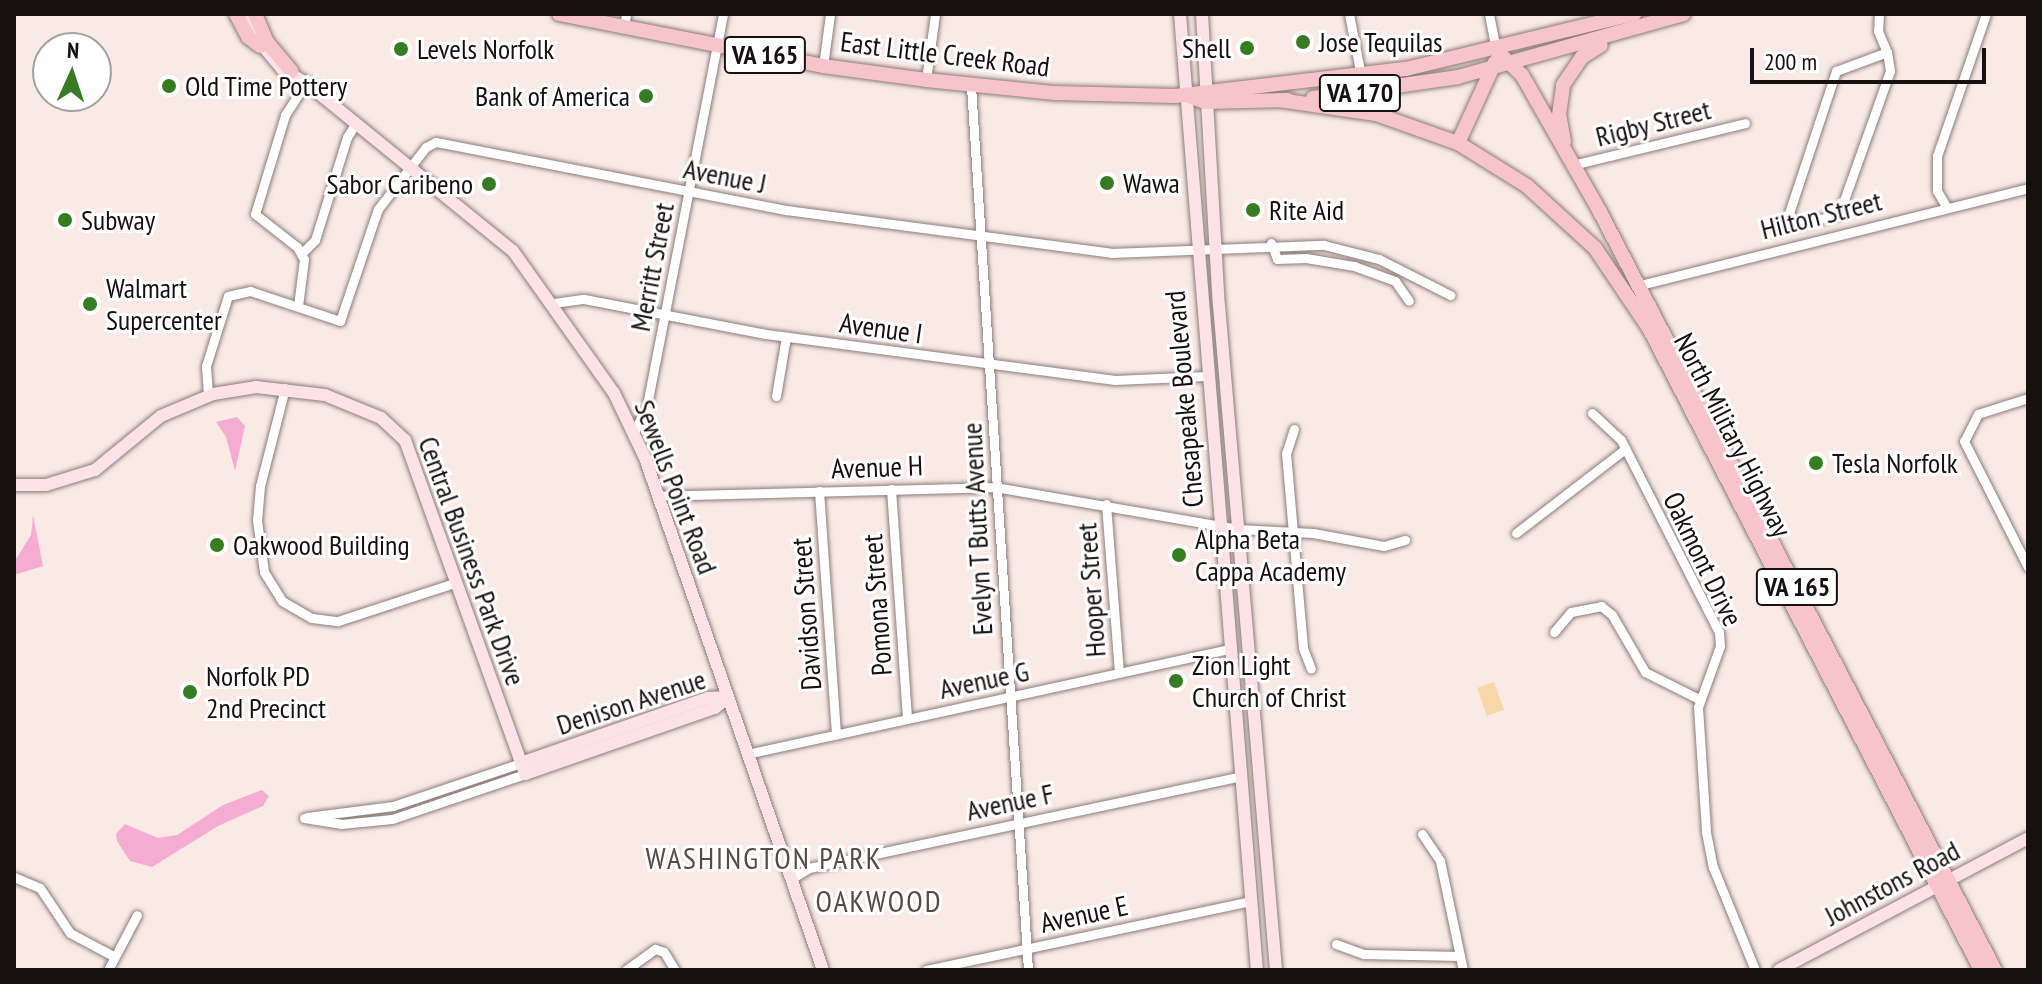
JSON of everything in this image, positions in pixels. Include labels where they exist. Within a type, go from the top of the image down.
[{"type":"main road","points":[[236,14],[248,37],[260,46]]},
{"type":"main road","name":"Sewells Point Road","points":[[245,14],[260,46],[282,69],[291,71],[513,251],[554,303],[634,432],[823,970]]},
{"type":"main road","points":[[255,14],[267,42],[291,71]]},
{"type":"main road","name":"East Little Creek Road","points":[[559,14],[625,21],[718,46],[823,66],[971,86],[1279,100],[1404,87],[1513,64],[1634,17]]},
{"type":"main road","name":"Chesapeake Boulevard","points":[[1180,14],[1206,376],[1257,970]]},
{"type":"main road","name":"Chesapeake Boulevard","points":[[1202,14],[1215,246],[1276,970]]},
{"type":"main road","name":"East Little Creek Road","points":[[1205,96],[1361,76],[1496,50],[1634,17],[1683,14]]},
{"type":"main road","points":[[1572,165],[1559,115],[1563,85],[1590,50],[1634,17]]},
{"type":"main road","points":[[1458,143],[1495,68],[1496,50]]},
{"type":"main road","name":"North Military Highway","points":[[1496,50],[1513,64],[1572,165],[1632,287],[1943,884],[1995,970]]},
{"type":"main road","name":"North Military Highway","points":[[1279,100],[1376,114],[1458,143],[1496,164],[1571,223],[1632,287]]},
{"type":"main road","points":[[1472,114],[1474,141],[1496,164]]},
{"type":"main road","name":"Central Business Park Drive","points":[[14,483],[28,486],[64,481],[95,470],[161,416],[208,395],[285,388],[348,403],[397,431],[415,462],[523,768]]},
{"type":"main road","name":"Denison Avenue","points":[[523,768],[708,698],[728,697]]},
{"type":"main road","name":"Johnstons Road","points":[[1779,970],[2028,838]]},
{"type":"main road","name":"North Military Highway","points":[[1943,884],[1981,970]]},
{"type":"street","name":"Merritt Street","points":[[634,432],[647,405],[723,14]]},
{"type":"street","points":[[823,66],[830,14]]},
{"type":"street","points":[[926,80],[935,14]]},
{"type":"street","points":[[1349,14],[1361,76]]},
{"type":"street","points":[[1489,14],[1496,50]]},
{"type":"street","points":[[1879,14],[1878,31],[1887,52],[1890,71],[1839,214],[1797,225],[1789,213],[1836,71],[1887,52]]},
{"type":"street","points":[[1947,208],[1937,191],[1937,156],[1986,14]]},
{"type":"street","points":[[301,254],[255,214],[285,115],[306,83]]},
{"type":"street","name":"Evelyn T Butts Avenue","points":[[971,86],[1028,970]]},
{"type":"street","points":[[208,395],[206,366],[233,292],[250,291],[298,306],[301,254],[315,240],[347,137],[356,123]]},
{"type":"street","name":"Rigby Street","points":[[1572,165],[1745,123]]},
{"type":"street","name":"Avenue J","points":[[298,306],[340,321],[378,209],[426,147],[442,142],[786,210],[1111,253],[1271,243],[1360,252],[1450,295]]},
{"type":"street","name":"Hilton Street","points":[[1632,287],[2028,188]]},
{"type":"street","points":[[1271,243],[1277,259],[1306,258],[1354,266],[1395,281],[1409,301]]},
{"type":"street","name":"Avenue I","points":[[554,303],[584,299],[786,337],[1115,380],[1206,376]]},
{"type":"street","points":[[776,396],[786,337]]},
{"type":"street","points":[[285,388],[257,504],[260,559],[274,593],[301,614],[338,621],[457,582]]},
{"type":"street","points":[[2028,398],[1978,414],[1964,441],[2028,567]]},
{"type":"street","name":"Oakmont Drive","points":[[1592,413],[1614,431],[1625,449],[1719,632],[1718,653],[1699,699],[1708,847],[1755,970]]},
{"type":"street","points":[[1294,429],[1286,453],[1303,648],[1311,669]]},
{"type":"street","points":[[1516,533],[1625,449]]},
{"type":"street","name":"Avenue H","points":[[657,496],[995,487],[1238,529],[1292,531],[1384,546],[1405,540]]},
{"type":"street","name":"Pomona Street","points":[[891,489],[907,718]]},
{"type":"street","name":"Davidson Street","points":[[819,491],[836,734]]},
{"type":"street","name":"Hooper Street","points":[[1106,504],[1119,673]]},
{"type":"street","points":[[1554,632],[1571,612],[1601,606],[1612,615],[1645,672],[1699,699]]},
{"type":"street","name":"Avenue G","points":[[747,754],[1230,649]]},
{"type":"street","name":"Denison Avenue","points":[[523,768],[392,819],[341,824],[304,818],[393,806],[523,768]]},
{"type":"street","name":"Avenue F","points":[[791,879],[799,871],[1241,776]]},
{"type":"street","points":[[1422,834],[1440,861],[1463,970]]},
{"type":"street","points":[[14,877],[27,878],[40,888],[70,933],[113,956]]},
{"type":"street","name":"Avenue E","points":[[926,970],[1252,901]]},
{"type":"street","points":[[108,970],[137,915]]},
{"type":"street","points":[[1336,944],[1364,954],[1460,956]]},
{"type":"street","points":[[626,970],[655,949],[664,952],[675,970]]},
{"type":"shaded area","points":[[237,417],[245,426],[235,471],[226,437],[216,422]]},
{"type":"shaded area","points":[[33,515],[43,566],[14,575],[14,562],[31,535]]},
{"type":"shaded area","points":[[1494,682],[1504,710],[1487,716],[1477,688]]},
{"type":"shaded area","points":[[262,790],[269,796],[263,806],[218,826],[152,867],[130,861],[117,841],[116,834],[125,824],[158,838],[177,835],[223,805]]},
{"type":"place","name":"Jose Tequilas","points":[[1303,42]]},
{"type":"place","name":"Shell","points":[[1247,48]]},
{"type":"place","name":"Levels Norfolk","points":[[401,49]]},
{"type":"place","name":"Old Time Pottery","points":[[169,86]]},
{"type":"place","name":"Bank of America","points":[[646,96]]},
{"type":"place","name":"Wawa","points":[[1107,183]]},
{"type":"place","name":"Sabor Caribeno","points":[[489,184]]},
{"type":"place","name":"Rite Aid","points":[[1253,210]]},
{"type":"place","name":"Subway","points":[[65,220]]},
{"type":"place","name":"Walmart Supercenter","points":[[90,304]]},
{"type":"place","name":"Tesla Norfolk","points":[[1816,463]]},
{"type":"place","name":"Oakwood Building","points":[[217,545]]},
{"type":"place","name":"Alpha Beta Cappa Academy","points":[[1179,555]]},
{"type":"place","name":"Zion Light Church of Christ","points":[[1176,681]]},
{"type":"place","name":"Norfolk PD 2nd Precinct","points":[[190,692]]},
{"type":"district","name":"WASHINGTON PARK","points":[[764,858]]},
{"type":"district","name":"OAKWOOD","points":[[879,901]]}]
